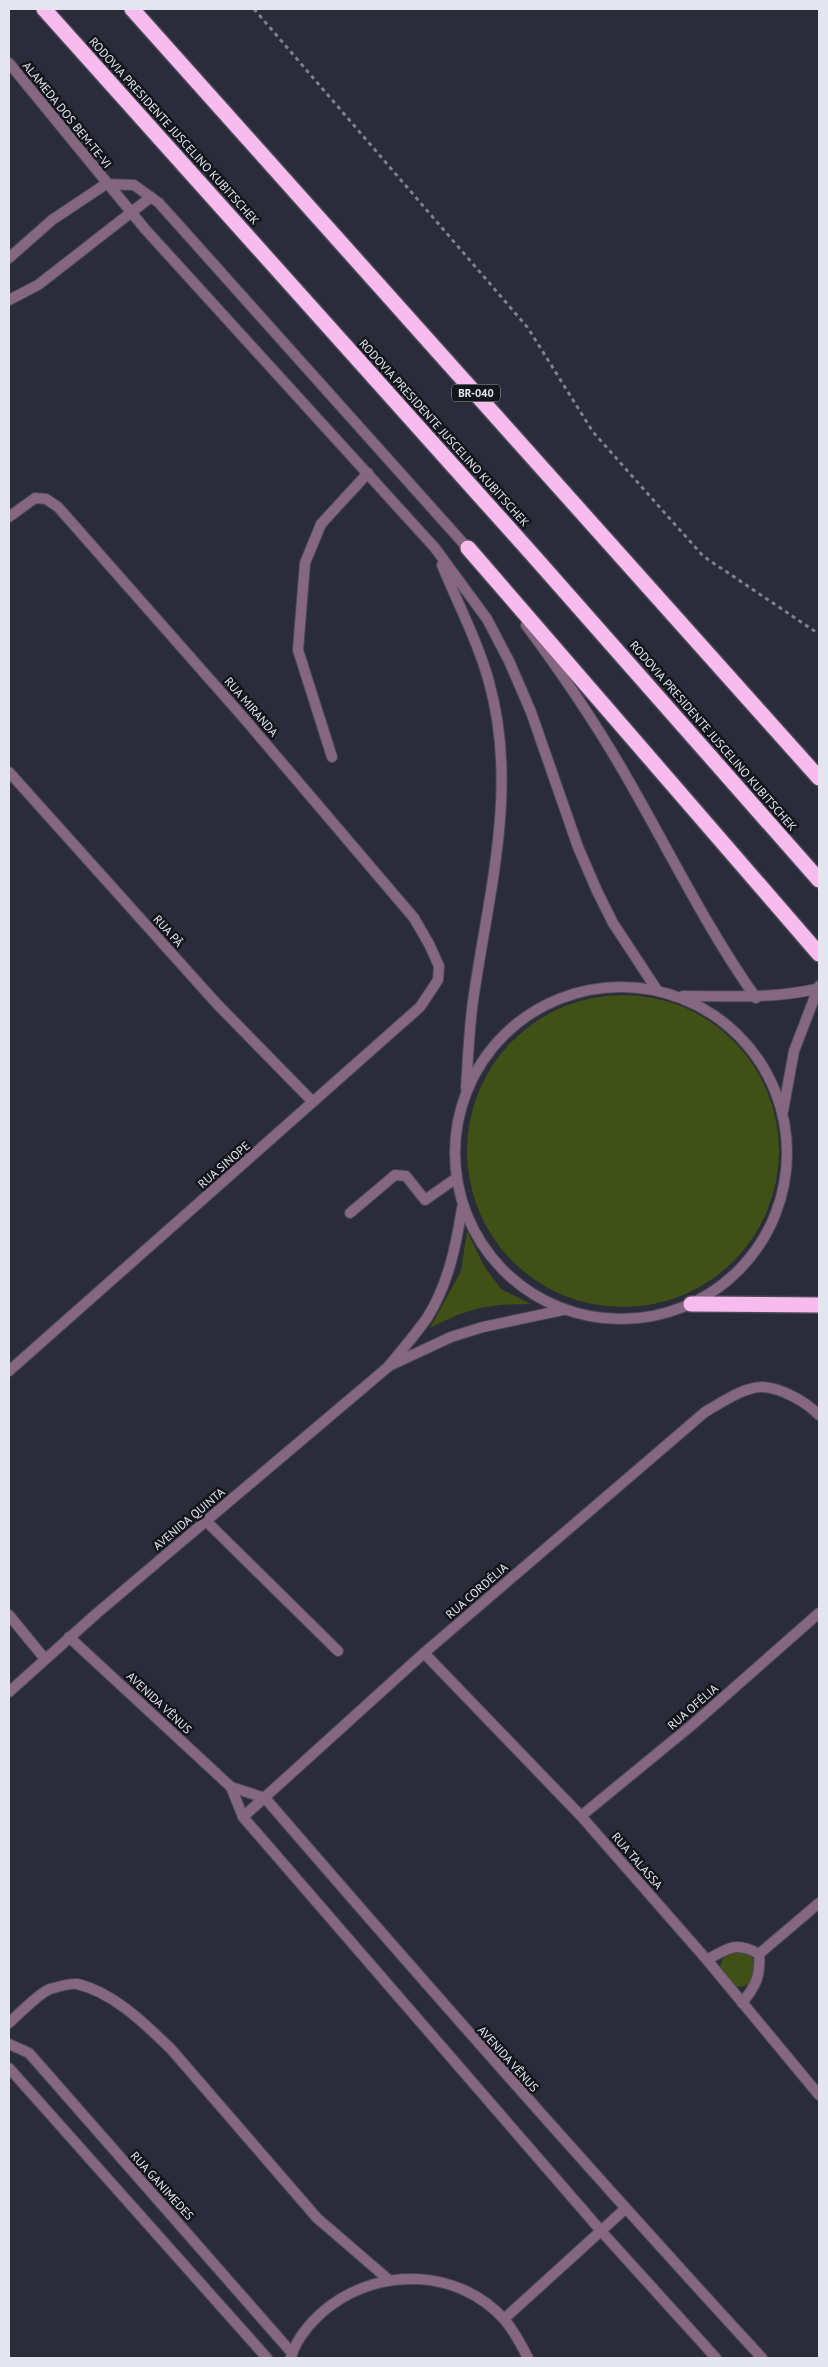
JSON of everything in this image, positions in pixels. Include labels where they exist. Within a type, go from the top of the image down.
[{"type":"highway","name":"RODOVIA PRESIDENTE JUSCELINO KUBITSCHEK","points":[[44,9],[539,562],[819,880]]},
{"type":"highway","name":"BR-040","points":[[132,9],[819,778]]},
{"type":"highway","points":[[468,548],[819,954]]},
{"type":"highway","points":[[691,1304],[819,1305]]},
{"type":"street","name":"ALAMEDA DOS BEM-TE-VI","points":[[9,63],[106,184],[435,548]]},
{"type":"street","points":[[9,258],[52,220],[106,184],[134,185],[151,196],[468,548],[566,681],[622,768],[731,964],[756,998]]},
{"type":"street","points":[[9,300],[38,285],[151,196]]},
{"type":"street","points":[[332,757],[298,650],[305,563],[321,524],[368,473]]},
{"type":"street","name":"RUA MIRANDA","points":[[9,517],[20,506],[35,498],[46,499],[58,507],[84,534],[244,717],[408,911],[429,944],[439,966]]},
{"type":"street","points":[[435,548],[487,619],[509,661],[530,712],[578,847],[597,891],[613,923],[657,990]]},
{"type":"street","points":[[435,548],[489,682],[498,730],[503,792],[498,849],[473,1003],[465,1092],[457,1120],[454,1150],[455,1179],[462,1208],[485,1251],[519,1286],[563,1310],[605,1319],[649,1317],[691,1304],[730,1279],[760,1244],[780,1203],[788,1158],[783,1112],[770,1077],[750,1046],[724,1021],[692,1002],[676,996],[657,990],[610,986],[564,996],[522,1018],[488,1051],[465,1092]]},
{"type":"street","name":"RUA PÃ","points":[[9,772],[217,1004],[314,1102]]},
{"type":"street","name":"RUA SINOPE","points":[[9,1371],[420,1007],[438,980],[439,966]]},
{"type":"street","points":[[676,996],[756,998],[787,995],[818,987]]},
{"type":"street","points":[[783,1112],[794,1051],[818,987]]},
{"type":"street","points":[[350,1213],[395,1175],[406,1176],[425,1200],[455,1179]]},
{"type":"street","name":"AVENIDA QUINTA","points":[[9,1692],[69,1637],[388,1367],[427,1317],[439,1293],[450,1265],[462,1208]]},
{"type":"street","name":"AVENIDA QUINTA","points":[[388,1367],[451,1337],[484,1327],[563,1310]]},
{"type":"street","name":"RUA CORDÉLIA","points":[[243,1817],[424,1654],[705,1412],[735,1394],[763,1387],[789,1394],[819,1415]]},
{"type":"street","points":[[206,1520],[338,1651]]},
{"type":"street","name":"RUA OFÉLIA","points":[[581,1816],[692,1725],[819,1613]]},
{"type":"street","points":[[9,1615],[45,1659]]},
{"type":"street","name":"AVENIDA VÊNUS","points":[[69,1637],[231,1787],[265,1798],[625,2209],[762,2358]]},
{"type":"street","name":"RUA TALASSA","points":[[424,1654],[581,1816],[707,1960],[819,2095]]},
{"type":"street","name":"AVENIDA VÊNUS","points":[[231,1787],[243,1817],[602,2232],[716,2358]]},
{"type":"street","points":[[759,1954],[819,1903]]},
{"type":"street","points":[[707,1960],[737,1946],[746,1946],[759,1954]]},
{"type":"street","points":[[742,2003],[759,1979],[761,1968],[759,1954]]},
{"type":"street","points":[[9,2023],[48,1989],[75,1984],[99,1993],[121,2007],[146,2025],[171,2049],[317,2218],[389,2280]]},
{"type":"street","name":"RUA GANIMEDES","points":[[9,2044],[29,2053],[291,2355]]},
{"type":"street","points":[[9,2068],[267,2358]]},
{"type":"street","points":[[504,2319],[602,2232],[625,2209]]},
{"type":"street","points":[[291,2355],[305,2331],[322,2312],[335,2302],[365,2286],[389,2280],[414,2278],[439,2281],[478,2298],[504,2319],[528,2358]]},
{"type":"path","points":[[254,9],[528,328],[593,432],[703,556],[819,634]]},
{"type":"green space","points":[[623,995],[653,998],[683,1007],[710,1021],[733,1041],[753,1064],[767,1091],[776,1121],[779,1151],[776,1181],[767,1211],[753,1238],[733,1261],[710,1281],[683,1295],[653,1304],[623,1307],[593,1304],[563,1295],[536,1281],[513,1261],[493,1238],[479,1211],[470,1181],[467,1151],[470,1121],[479,1091],[493,1064],[513,1041],[536,1021],[563,1007],[593,998]]},
{"type":"green space","points":[[467,1231],[484,1266],[501,1289],[531,1304],[479,1308],[430,1328],[461,1271]]},
{"type":"green space","points":[[738,1951],[745,1952],[751,1956],[755,1962],[755,1976],[751,1982],[745,1986],[738,1987],[731,1986],[725,1982],[721,1976],[720,1969],[721,1962],[725,1956],[731,1952]]}]
